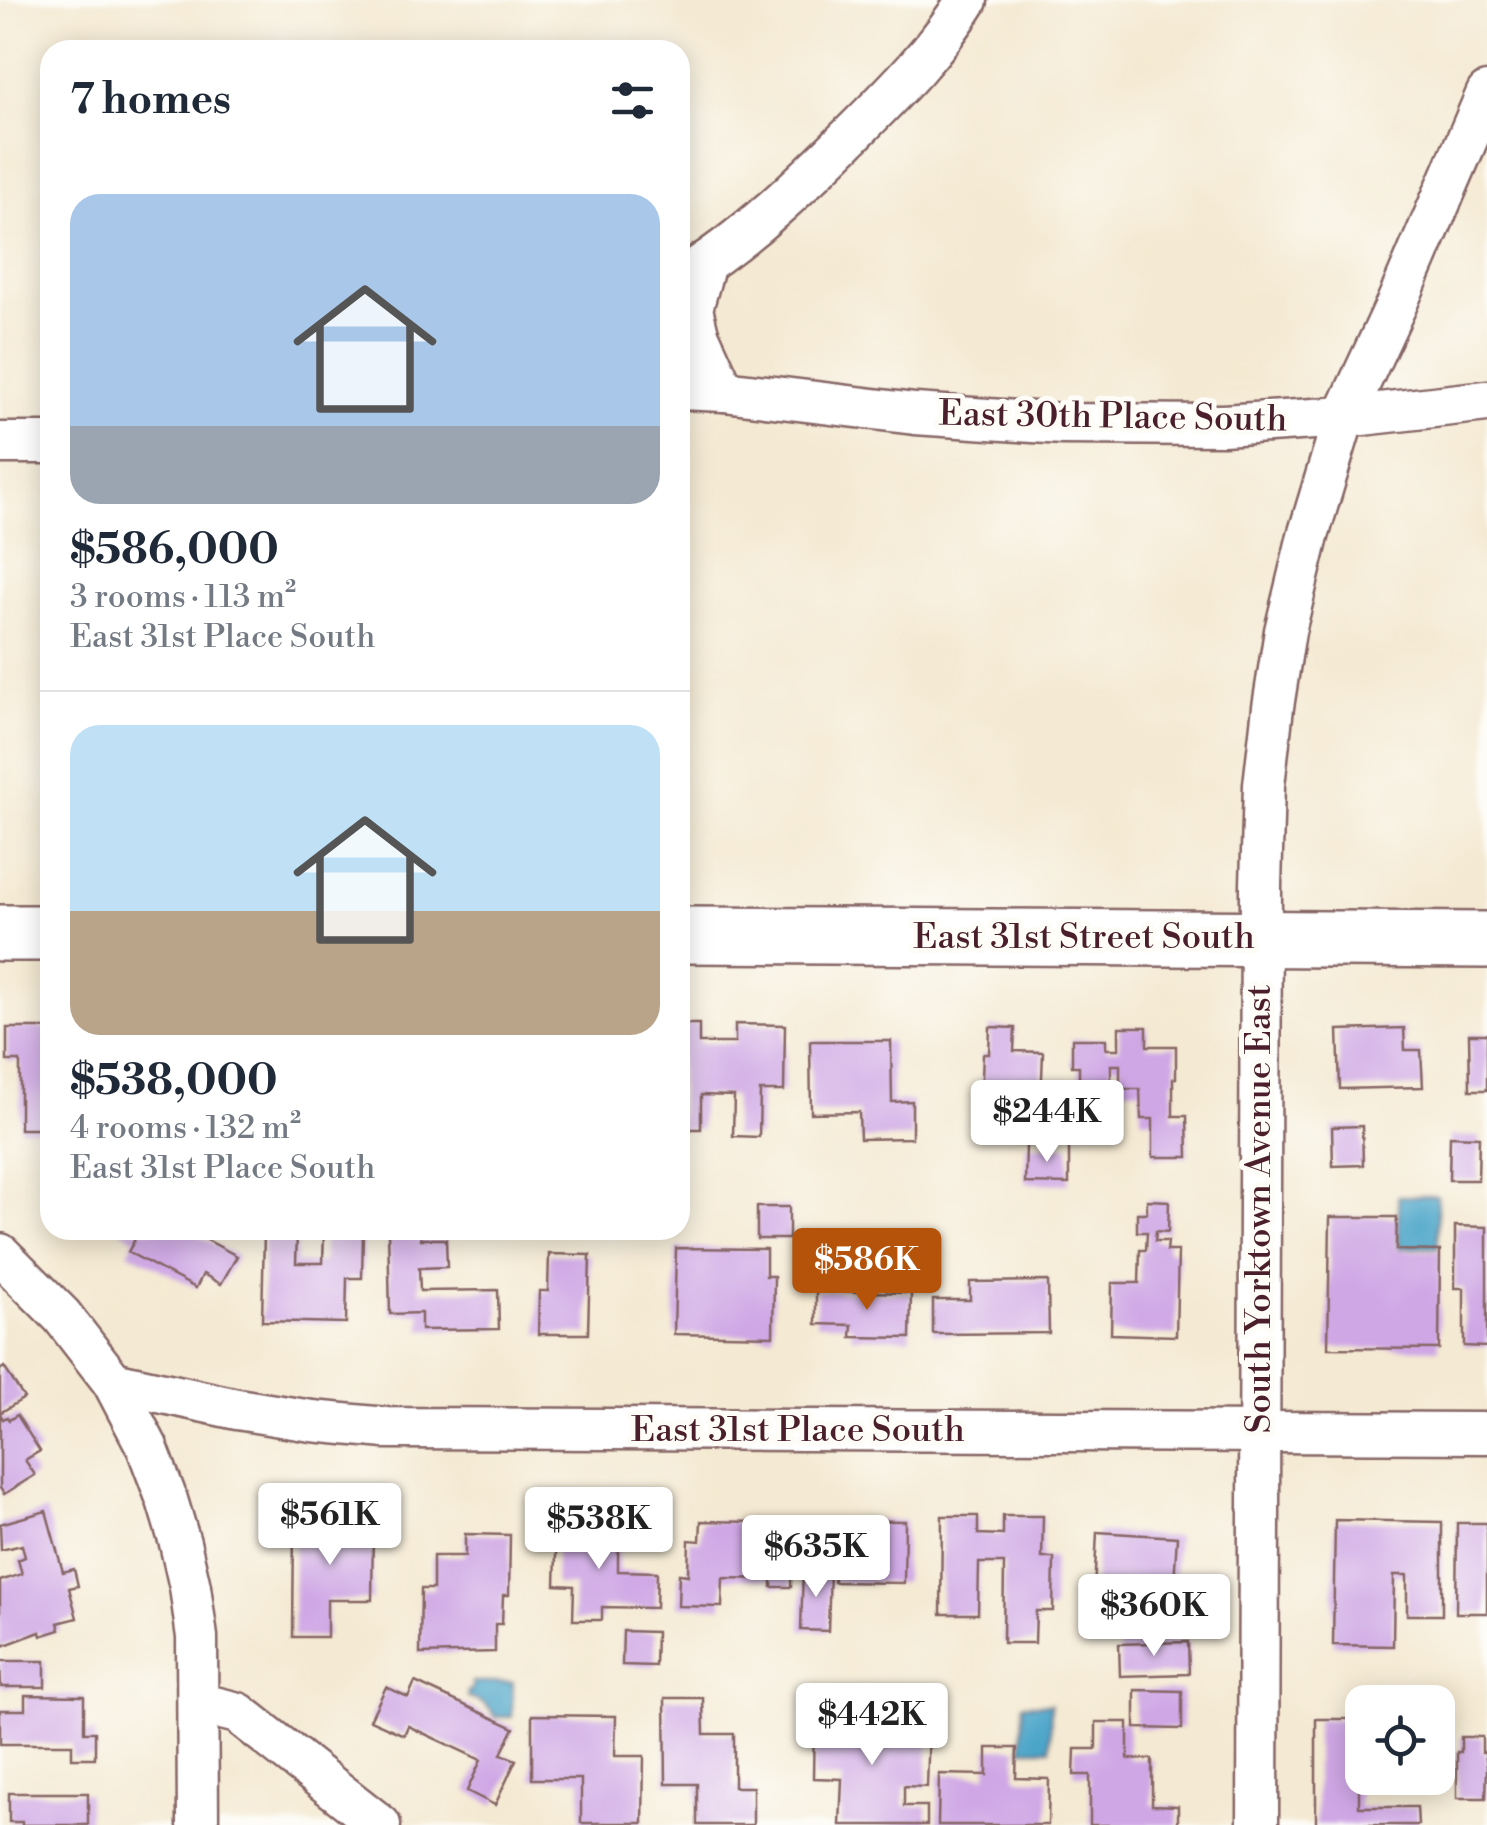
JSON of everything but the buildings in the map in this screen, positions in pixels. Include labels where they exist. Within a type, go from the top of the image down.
[{"type":"main road","points":[[0,933],[40,933]]},
{"type":"main road","name":"East 31st Street South","points":[[690,935],[1487,940]]},
{"type":"street","points":[[724,392],[698,334],[692,309],[693,271],[800,186],[911,72],[967,0]]},
{"type":"street","name":"South Yorktown Avenue East","points":[[1258,1825],[1260,938],[1264,786],[1276,688],[1308,536],[1344,417],[1487,93]]},
{"type":"street","name":"East 30th Place South","points":[[690,389],[915,414],[1063,424],[1223,425],[1487,401]]},
{"type":"street","points":[[0,443],[40,443]]},
{"type":"street","points":[[0,1254],[62,1316],[113,1382],[147,1447],[180,1544],[197,1637],[198,1825]]},
{"type":"street","name":"East 31st Place South","points":[[113,1382],[291,1418],[386,1428],[1487,1433]]},
{"type":"street","points":[[198,1704],[238,1713],[380,1825]]},
{"type":"water","points":[[1398,1196],[1437,1196],[1438,1247],[1399,1248]]},
{"type":"water","points":[[472,1682],[513,1682],[512,1717],[496,1717],[484,1704],[468,1698]]},
{"type":"water","points":[[1023,1704],[1051,1704],[1050,1749],[1022,1749]]}]
